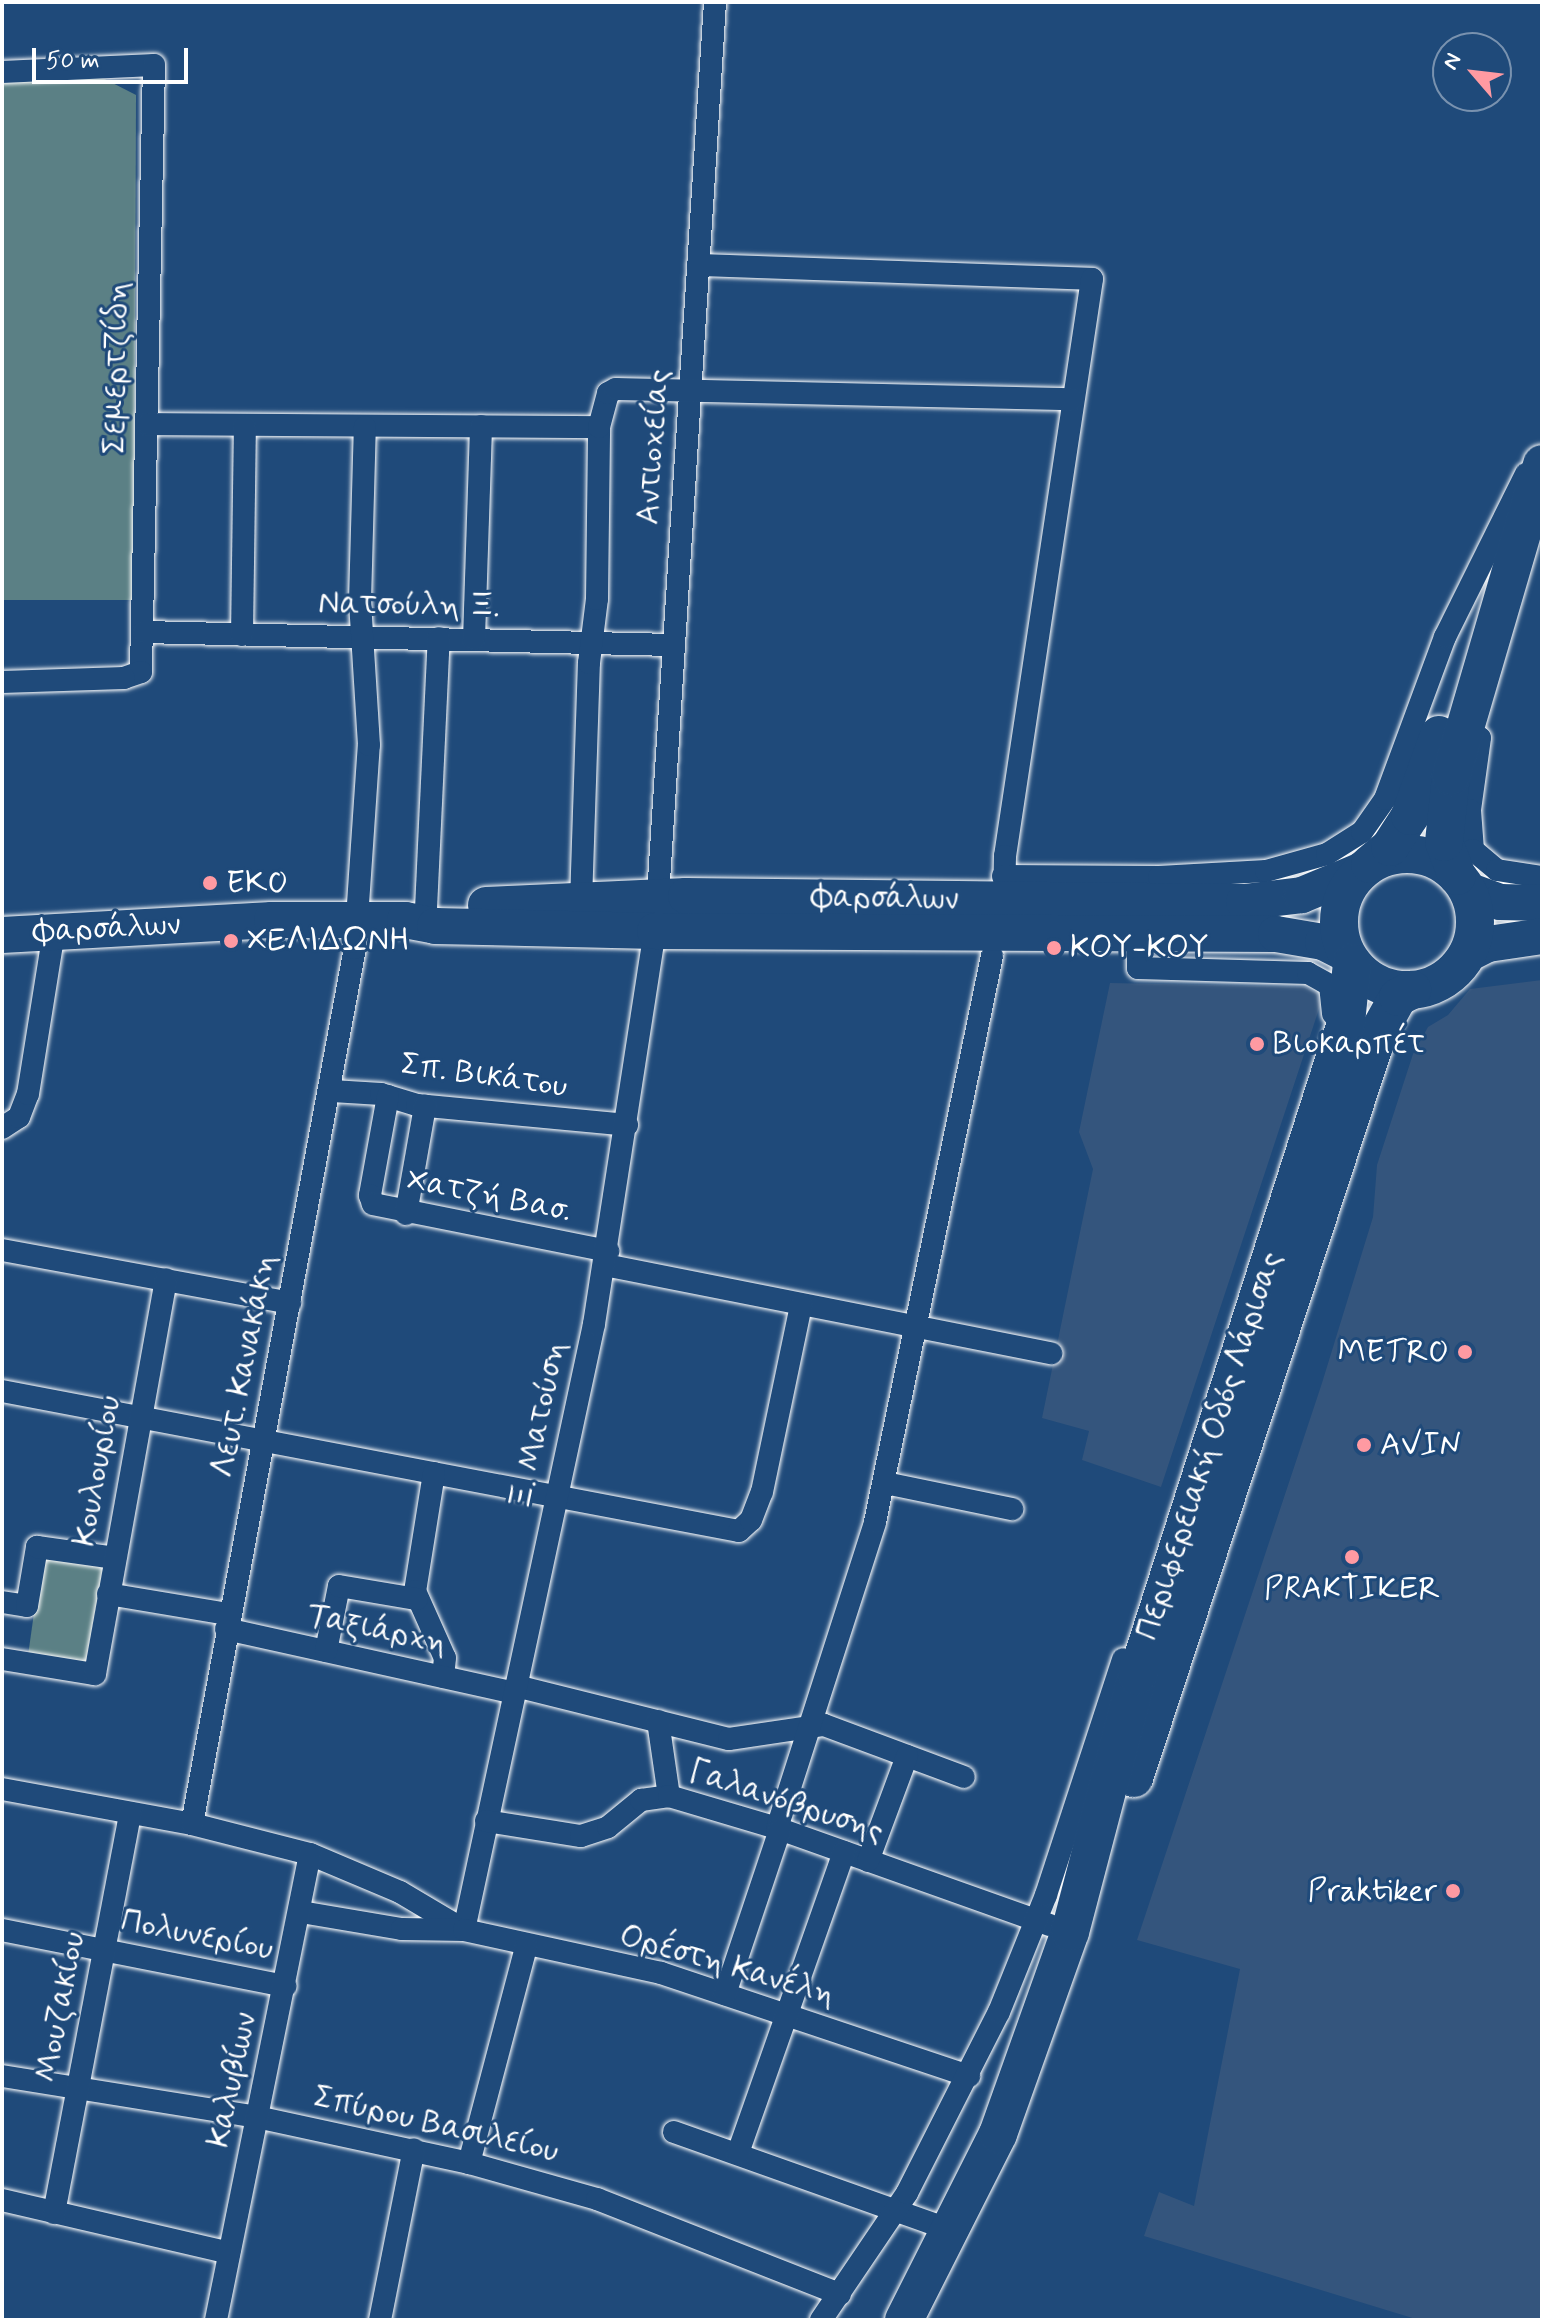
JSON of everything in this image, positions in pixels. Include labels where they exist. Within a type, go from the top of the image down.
[{"type":"highway","points":[[1502,590],[1472,640],[1410,816],[1390,847],[1366,867],[1341,905],[1339,925],[1349,959],[1374,982],[1412,990],[1443,979],[1466,955],[1474,923],[1462,883],[1444,842],[1445,817],[1472,732],[1502,590],[1542,464]]},
{"type":"highway","points":[[1366,867],[1397,854],[1416,854],[1462,883]]},
{"type":"highway","name":"Περιφερειακή Οδός Λάρισας","points":[[904,2320],[953,2231],[1015,2093],[1053,1926],[1137,1676],[1323,1075],[1351,1006],[1349,959]]},
{"type":"highway","name":"Περιφερειακή Οδός Λάρισας","points":[[1053,1926],[1121,1815],[1378,1033],[1398,997],[1412,990]]},
{"type":"main road","name":"Φαρσάλων","points":[[2,935],[358,920],[658,896],[1003,888],[1283,900],[1366,867]]},
{"type":"main road","points":[[1462,883],[1500,902],[1542,903]]},
{"type":"main road","name":"Φαρσάλων","points":[[415,915],[435,926],[655,931],[1138,951],[1276,934],[1323,942],[1349,959]]},
{"type":"main road","points":[[1466,955],[1488,944],[1542,936]]},
{"type":"street","name":"Αντιοχείας","points":[[658,896],[715,2]]},
{"type":"street","name":"Σεμερτζίδη","points":[[2,72],[154,65],[141,672],[124,678],[2,682]]},
{"type":"street","points":[[698,265],[1092,279],[1072,399],[1003,888],[1266,871],[1327,854],[1362,832],[1395,777],[1450,625],[1509,503],[1542,451]]},
{"type":"street","points":[[581,902],[602,401],[616,389],[1072,399]]},
{"type":"street","points":[[148,424],[599,427]]},
{"type":"street","points":[[474,639],[481,426]]},
{"type":"street","points":[[242,635],[245,427]]},
{"type":"street","name":"Λευτ. Κανακάκη","points":[[192,1824],[227,1622],[332,1091],[358,920],[369,745],[362,638],[365,427]]},
{"type":"street","name":"Νατσούλη Ξ.","points":[[144,632],[593,640],[672,645]]},
{"type":"street","points":[[415,915],[439,638]]},
{"type":"street","points":[[1472,732],[1470,810],[1473,850],[1497,870],[1542,877]]},
{"type":"street","points":[[2,1128],[19,1117],[28,1094],[54,931]]},
{"type":"street","name":"Ξ. Ματούση","points":[[464,1930],[607,1258],[655,931]]},
{"type":"street","points":[[1542,936],[1542,954]]},
{"type":"street","points":[[1138,951],[1301,972],[1323,979],[1332,989],[1333,1018],[1323,1075]]},
{"type":"street","points":[[725,1994],[885,1483],[992,956]]},
{"type":"street","name":"Σπ. Βικάτου","points":[[332,1091],[388,1096],[425,1106],[627,1125]]},
{"type":"street","name":"Χατζή Βασ.","points":[[388,1096],[370,1195],[377,1207],[607,1258],[801,1306],[1051,1353]]},
{"type":"street","points":[[406,1214],[425,1106]]},
{"type":"street","points":[[2,1250],[290,1303]]},
{"type":"street","name":"Κουλουρίου","points":[[2,1659],[95,1674],[166,1279]]},
{"type":"street","points":[[2,1391],[265,1437],[434,1473],[739,1531],[751,1520],[762,1492],[801,1306]]},
{"type":"street","points":[[434,1473],[415,1585],[417,1599],[445,1658],[443,1677]]},
{"type":"street","points":[[885,1483],[1012,1509]]},
{"type":"street","points":[[2,1602],[27,1606],[37,1547],[115,1558]]},
{"type":"street","points":[[326,1651],[339,1586],[417,1599]]},
{"type":"street","name":"Ταξιάρχη","points":[[108,1594],[227,1622],[326,1651],[443,1677],[515,1689],[744,1741],[812,1724]]},
{"type":"street","points":[[658,1721],[669,1796]]},
{"type":"street","points":[[812,1724],[964,1777]]},
{"type":"street","points":[[868,1861],[907,1756]]},
{"type":"street","name":"Ορέστη Κανέλη","points":[[2,1789],[192,1824],[310,1854],[400,1892],[464,1930]]},
{"type":"street","name":"Γαλανόβρυσης","points":[[486,1821],[581,1836],[608,1827],[641,1800],[669,1796],[778,1829],[1053,1926]]},
{"type":"street","name":"Μουζακίου","points":[[54,2213],[130,1813]]},
{"type":"street","points":[[738,2153],[844,1852]]},
{"type":"street","name":"Καλυβίων","points":[[216,2320],[301,1912],[310,1854]]},
{"type":"street","name":"Ορέστη Κανέλη","points":[[301,1912],[402,1929],[464,1930],[526,1947],[661,1973],[969,2076]]},
{"type":"street","points":[[821,2320],[897,2211],[1053,1926]]},
{"type":"street","name":"Πολυνερίου","points":[[2,1930],[286,1986]]},
{"type":"street","points":[[469,2163],[526,1947]]},
{"type":"street","name":"Σπύρου Βασιλείου","points":[[2,2076],[257,2117],[469,2163],[597,2199],[840,2294]]},
{"type":"street","points":[[674,2132],[953,2231]]},
{"type":"street","points":[[380,2320],[414,2149]]},
{"type":"street","points":[[2,2200],[229,2253]]},
{"type":"shaded area","points":[[1542,980],[1542,2320],[1419,2320],[1144,2236],[1159,2192],[1194,2206],[1240,1969],[1137,1940],[1322,1383],[1373,1217],[1377,1165],[1413,1054],[1428,1027],[1448,1015],[1470,989]]},
{"type":"shaded area","points":[[1110,983],[1305,987],[1317,993],[1320,1006],[1161,1487],[1082,1460],[1089,1431],[1042,1418],[1093,1169],[1079,1132]]},
{"type":"green space","points":[[2,74],[95,74],[136,95],[134,600],[2,600]]},
{"type":"green space","points":[[42,1556],[104,1565],[90,1668],[28,1659]]},
{"type":"place","name":"EKO","points":[[210,883]]},
{"type":"place","name":"ΧΕΛΙΔΩΝΗ","points":[[231,941]]},
{"type":"place","name":"ΚΟΥ-ΚΟΥ","points":[[1054,948]]},
{"type":"place","name":"Βιοκαρπέτ","points":[[1257,1044]]},
{"type":"place","name":"METRO","points":[[1465,1352]]},
{"type":"place","name":"AVIN","points":[[1364,1445]]},
{"type":"place","name":"PRAKTIKER","points":[[1352,1557]]},
{"type":"place","name":"Praktiker","points":[[1453,1891]]}]
